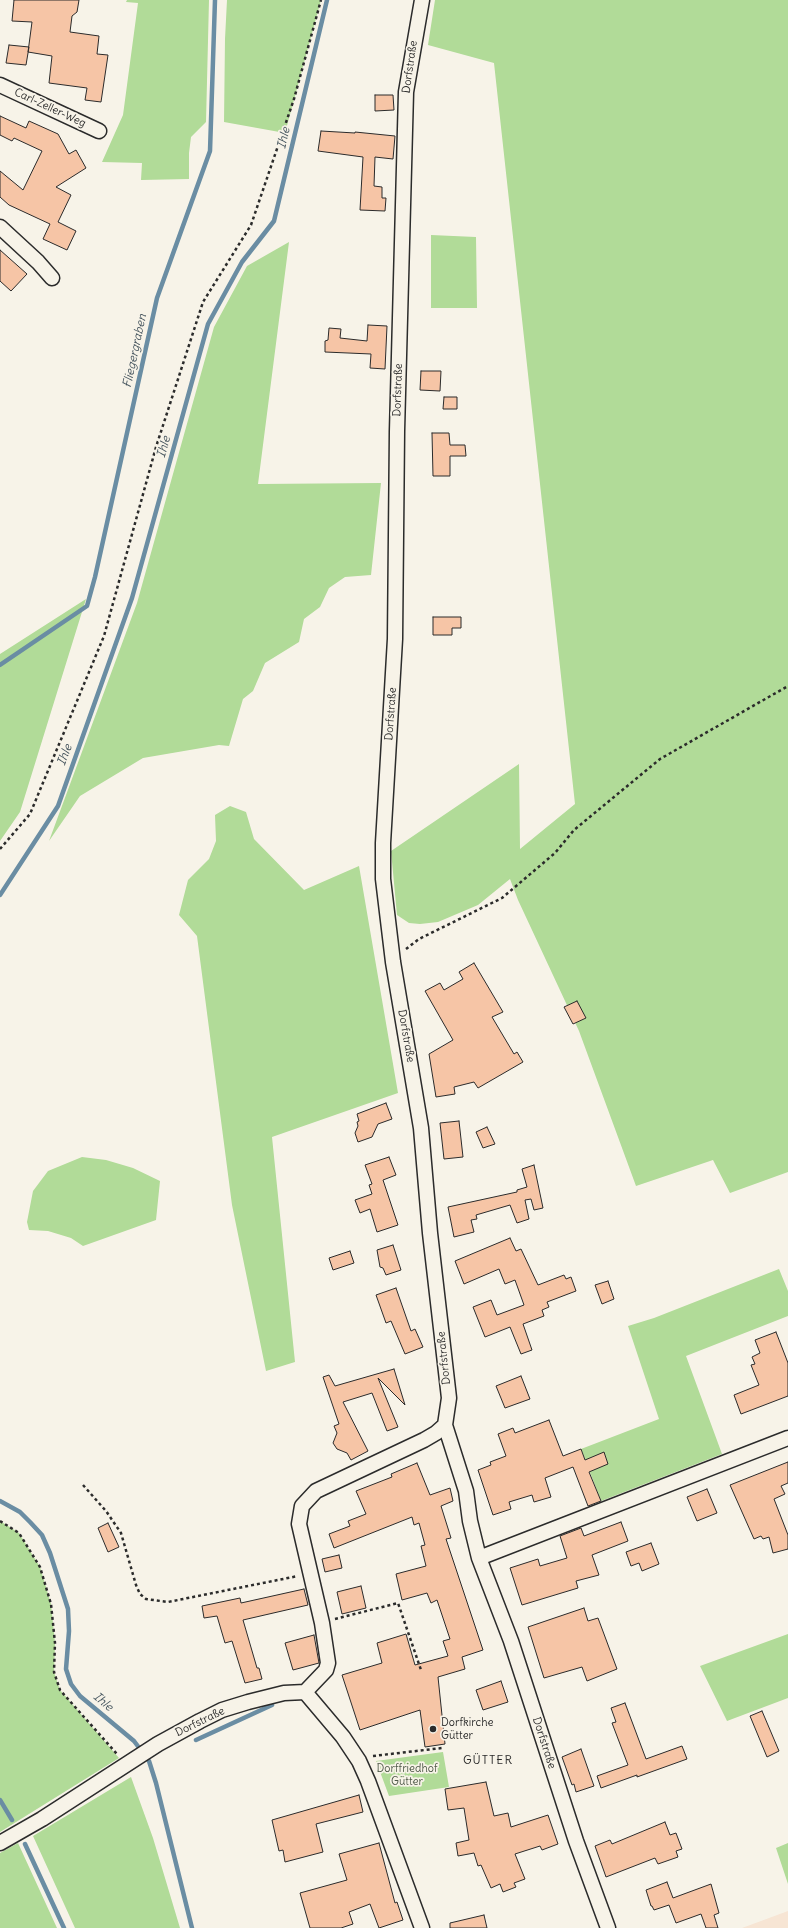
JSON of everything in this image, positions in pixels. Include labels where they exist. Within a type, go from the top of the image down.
[{"type":"street","name":"Dorfstraße","points":[[422,0],[406,92],[397,431],[395,639],[383,843],[385,902],[393,962],[421,1128],[430,1233],[449,1398],[445,1425],[466,1491],[470,1521],[479,1558],[517,1659],[576,1841],[608,1928]]},
{"type":"street","name":"Carl-Zeller-Weg","points":[[0,85],[99,131]]},
{"type":"street","points":[[0,227],[38,262],[52,278]]},
{"type":"street","points":[[422,1928],[368,1781],[359,1761],[343,1737],[305,1692],[326,1670],[328,1663],[321,1620],[299,1524],[302,1506],[316,1491],[436,1434],[445,1425]]},
{"type":"street","points":[[479,1558],[788,1438]]},
{"type":"street","name":"Dorfstraße","points":[[0,1843],[42,1819],[158,1744],[222,1710],[284,1693],[305,1692]]},
{"type":"path","points":[[0,849],[30,814],[104,636],[156,447],[203,302],[251,225],[294,99],[321,0]]},
{"type":"path","points":[[393,962],[419,939],[502,898],[555,853],[574,830],[660,759],[788,686]]},
{"type":"path","points":[[83,1485],[106,1511],[121,1533],[136,1585],[140,1594],[146,1599],[168,1602],[310,1574]]},
{"type":"path","points":[[0,1521],[19,1533],[40,1567],[51,1604],[55,1643],[54,1672],[60,1690],[129,1763]]},
{"type":"path","points":[[321,1620],[328,1621],[398,1603],[421,1670]]},
{"type":"path","points":[[359,1761],[371,1757],[442,1748]]},
{"type":"shaded area","points":[[788,1911],[788,1928],[742,1928]]},
{"type":"green space","points":[[127,0],[209,0],[206,122],[191,137],[189,153],[189,179],[141,180],[142,163],[102,162],[123,115],[138,3],[126,2]]},
{"type":"green space","points":[[227,0],[321,0],[285,133],[224,122]]},
{"type":"green space","points":[[435,0],[788,0],[788,1172],[730,1193],[713,1160],[636,1186],[579,1031],[518,900],[510,879],[478,905],[438,922],[420,924],[409,923],[397,915],[391,851],[519,764],[520,849],[575,804],[494,63],[428,45]]},
{"type":"green space","points":[[431,235],[476,237],[477,308],[431,308]]},
{"type":"green space","points":[[289,242],[258,484],[381,483],[371,575],[345,577],[329,588],[320,607],[304,619],[299,642],[265,663],[253,691],[243,699],[229,746],[219,745],[143,758],[80,796],[49,841],[137,603],[214,327],[247,266]]},
{"type":"green space","points":[[86,599],[20,812],[0,841],[0,654]]},
{"type":"green space","points":[[230,806],[246,812],[254,839],[304,890],[359,866],[398,1093],[272,1137],[295,1362],[266,1371],[232,1205],[197,936],[179,915],[188,880],[209,859],[216,841],[215,815]]},
{"type":"green space","points":[[82,1157],[106,1160],[133,1168],[160,1181],[156,1220],[83,1246],[71,1238],[48,1231],[29,1230],[27,1222],[33,1191],[48,1171]]},
{"type":"green space","points":[[779,1269],[788,1291],[788,1316],[686,1356],[722,1454],[601,1501],[581,1449],[659,1419],[628,1326],[654,1318]]},
{"type":"green space","points":[[0,1521],[19,1533],[40,1567],[51,1604],[55,1643],[54,1672],[60,1690],[119,1758],[0,1832]]},
{"type":"green space","points":[[788,1634],[788,1698],[727,1721],[700,1666]]},
{"type":"green space","name":"Dorffriedhof Gütter","points":[[443,1752],[449,1787],[389,1796],[376,1761]]},
{"type":"green space","points":[[131,1777],[153,1838],[180,1928],[75,1928],[33,1836]]},
{"type":"green space","points":[[18,1843],[57,1928],[0,1928],[0,1853]]},
{"type":"green space","points":[[788,1843],[788,1884],[776,1848]]},
{"type":"building","points":[[14,0],[79,0],[77,12],[72,16],[70,32],[99,36],[97,54],[108,55],[101,102],[85,100],[87,88],[49,83],[52,56],[28,52],[32,22],[12,21]]},
{"type":"building","points":[[9,45],[29,47],[26,65],[6,63]]},
{"type":"building","points":[[375,95],[393,95],[394,110],[375,111]]},
{"type":"building","points":[[0,116],[26,128],[29,121],[58,134],[69,154],[76,150],[86,168],[56,187],[71,195],[58,222],[76,231],[67,250],[43,239],[50,224],[9,205],[0,197],[0,171],[23,190],[42,151],[14,138],[12,141],[0,135]]},
{"type":"building","points":[[321,131],[355,132],[395,136],[393,159],[375,157],[374,186],[382,187],[382,198],[386,198],[385,211],[360,210],[363,157],[318,151]]},
{"type":"building","points":[[0,250],[27,274],[11,291],[0,281]]},
{"type":"building","points":[[368,325],[387,326],[385,369],[370,368],[371,354],[325,352],[325,341],[328,340],[329,328],[341,329],[340,338],[367,341]]},
{"type":"building","points":[[421,371],[441,371],[440,391],[420,390]]},
{"type":"building","points":[[444,397],[457,397],[457,409],[443,409]]},
{"type":"building","points":[[432,433],[449,433],[450,445],[465,445],[466,456],[450,456],[450,476],[433,476]]},
{"type":"building","points":[[433,617],[461,617],[461,628],[452,628],[452,635],[433,635]]},
{"type":"building","points":[[474,963],[503,1012],[492,1017],[514,1054],[517,1052],[523,1062],[478,1088],[474,1082],[454,1087],[455,1094],[436,1097],[429,1054],[453,1040],[425,991],[440,983],[444,990],[463,979],[459,972]]},
{"type":"building","points":[[577,1001],[586,1018],[573,1024],[564,1007]]},
{"type":"building","points":[[386,1103],[392,1119],[378,1124],[372,1137],[358,1142],[355,1133],[358,1126],[357,1122],[359,1121],[357,1114]]},
{"type":"building","points":[[459,1121],[463,1157],[444,1159],[440,1123]]},
{"type":"building","points":[[487,1127],[495,1144],[483,1148],[476,1132]]},
{"type":"building","points":[[389,1157],[396,1175],[383,1180],[398,1225],[377,1232],[370,1209],[360,1213],[355,1200],[372,1194],[369,1185],[372,1184],[365,1165]]},
{"type":"building","points":[[534,1165],[543,1208],[534,1210],[531,1199],[525,1200],[529,1219],[517,1223],[510,1205],[476,1215],[477,1219],[471,1220],[474,1232],[454,1237],[448,1207],[517,1192],[517,1190],[527,1187],[522,1169]]},
{"type":"building","points":[[510,1238],[516,1251],[521,1249],[538,1285],[564,1275],[566,1279],[571,1277],[576,1291],[547,1302],[549,1307],[542,1310],[544,1316],[523,1324],[532,1350],[521,1354],[510,1327],[485,1337],[473,1307],[491,1300],[497,1315],[524,1305],[515,1280],[505,1284],[499,1269],[464,1284],[455,1261]]},
{"type":"building","points":[[393,1245],[401,1270],[386,1275],[383,1268],[380,1267],[377,1250]]},
{"type":"building","points":[[350,1251],[354,1263],[333,1270],[329,1258]]},
{"type":"building","points":[[608,1281],[614,1299],[602,1304],[595,1285]]},
{"type":"building","points":[[396,1288],[411,1331],[415,1329],[423,1347],[405,1354],[391,1321],[386,1323],[376,1295]]},
{"type":"building","points":[[776,1332],[788,1363],[788,1396],[741,1414],[734,1395],[759,1385],[751,1365],[755,1364],[752,1357],[760,1353],[755,1340]]},
{"type":"building","points":[[394,1369],[405,1405],[378,1378],[398,1427],[387,1431],[372,1393],[343,1402],[368,1451],[351,1460],[347,1453],[337,1449],[333,1443],[337,1433],[334,1426],[339,1424],[323,1377],[329,1375],[335,1386]]},
{"type":"building","points":[[521,1376],[530,1399],[505,1408],[496,1386]]},
{"type":"building","points":[[549,1420],[563,1456],[581,1449],[585,1460],[604,1452],[608,1464],[589,1472],[601,1501],[588,1506],[573,1467],[545,1478],[551,1497],[534,1502],[532,1495],[509,1502],[511,1509],[493,1515],[478,1470],[491,1465],[490,1462],[506,1456],[498,1434],[513,1428],[515,1433]]},
{"type":"building","points":[[788,1462],[788,1483],[781,1486],[785,1494],[774,1499],[788,1535],[788,1549],[773,1553],[769,1537],[763,1539],[761,1536],[754,1539],[730,1485]]},
{"type":"building","points":[[417,1463],[430,1495],[450,1488],[453,1501],[441,1506],[451,1538],[446,1539],[483,1650],[462,1657],[465,1669],[438,1677],[445,1744],[425,1747],[420,1710],[360,1730],[342,1675],[382,1663],[377,1643],[406,1634],[415,1665],[448,1656],[443,1641],[450,1639],[437,1600],[431,1603],[427,1593],[402,1600],[396,1574],[426,1566],[421,1546],[425,1545],[419,1523],[414,1525],[412,1517],[334,1548],[329,1534],[350,1526],[348,1521],[366,1514],[356,1491],[392,1477],[391,1474]]},
{"type":"building","points":[[707,1489],[717,1513],[697,1521],[687,1497]]},
{"type":"building","points":[[621,1522],[628,1541],[592,1555],[599,1575],[576,1581],[578,1588],[522,1605],[510,1568],[538,1559],[540,1566],[567,1558],[560,1536],[581,1528],[584,1536]]},
{"type":"building","points":[[108,1523],[119,1547],[108,1552],[98,1528]]},
{"type":"building","points":[[651,1543],[659,1564],[642,1571],[639,1563],[631,1566],[626,1552]]},
{"type":"building","points":[[339,1555],[342,1568],[325,1572],[322,1559]]},
{"type":"building","points":[[361,1586],[366,1608],[342,1614],[337,1592]]},
{"type":"building","points":[[304,1589],[308,1605],[243,1620],[257,1668],[259,1668],[262,1679],[245,1683],[232,1641],[225,1643],[217,1616],[204,1618],[202,1606],[240,1598],[241,1603]]},
{"type":"building","points":[[584,1608],[588,1621],[598,1618],[617,1669],[587,1681],[582,1667],[544,1678],[528,1627]]},
{"type":"building","points":[[314,1635],[319,1663],[293,1670],[285,1643]]},
{"type":"building","points":[[501,1681],[508,1702],[483,1710],[476,1690]]},
{"type":"building","points":[[625,1703],[646,1759],[682,1746],[687,1759],[601,1788],[597,1776],[628,1765],[612,1723],[616,1722],[611,1708]]},
{"type":"building","points":[[762,1711],[779,1751],[767,1757],[750,1716]]},
{"type":"building","points":[[581,1749],[594,1786],[576,1792],[562,1757]]},
{"type":"building","points":[[486,1782],[494,1816],[508,1813],[511,1827],[548,1815],[558,1844],[542,1850],[540,1846],[515,1854],[525,1879],[514,1883],[516,1887],[503,1892],[500,1884],[491,1888],[481,1865],[478,1866],[474,1853],[458,1856],[456,1843],[469,1840],[464,1808],[448,1810],[445,1789]]},
{"type":"building","points":[[359,1795],[363,1812],[316,1824],[323,1852],[285,1862],[283,1850],[279,1851],[272,1820]]},
{"type":"building","points":[[665,1822],[670,1835],[676,1833],[682,1849],[676,1851],[678,1857],[658,1864],[655,1858],[606,1877],[595,1846],[610,1840],[612,1844]]},
{"type":"building","points":[[379,1843],[395,1903],[397,1902],[403,1920],[379,1928],[370,1904],[349,1912],[353,1924],[341,1928],[310,1928],[300,1893],[347,1880],[339,1854]]},
{"type":"building","points":[[667,1882],[673,1898],[711,1884],[719,1913],[714,1915],[718,1928],[706,1928],[701,1914],[676,1923],[669,1905],[654,1910],[651,1906],[646,1890]]},
{"type":"building","points":[[484,1915],[487,1928],[450,1928],[450,1923]]},
{"type":"waterway","name":"Fliegergraben","points":[[0,665],[87,606],[95,577],[157,298],[210,151],[215,0]]},
{"type":"waterway","name":"Ihle","points":[[0,895],[58,806],[132,598],[208,324],[242,262],[274,221],[327,0]]},
{"type":"waterway","name":"Ihle","points":[[0,1501],[20,1512],[30,1522],[42,1535],[50,1553],[68,1609],[69,1631],[66,1669],[71,1684],[80,1696],[134,1741],[149,1761],[156,1783],[192,1928]]},
{"type":"waterway","points":[[196,1740],[272,1705]]},
{"type":"waterway","points":[[0,1800],[12,1820]]},
{"type":"waterway","points":[[25,1844],[64,1928]]},
{"type":"place","name":"Dorfkirche Gütter","points":[[433,1729]]},
{"type":"district","name":"GÜTTER","points":[[488,1761]]}]
